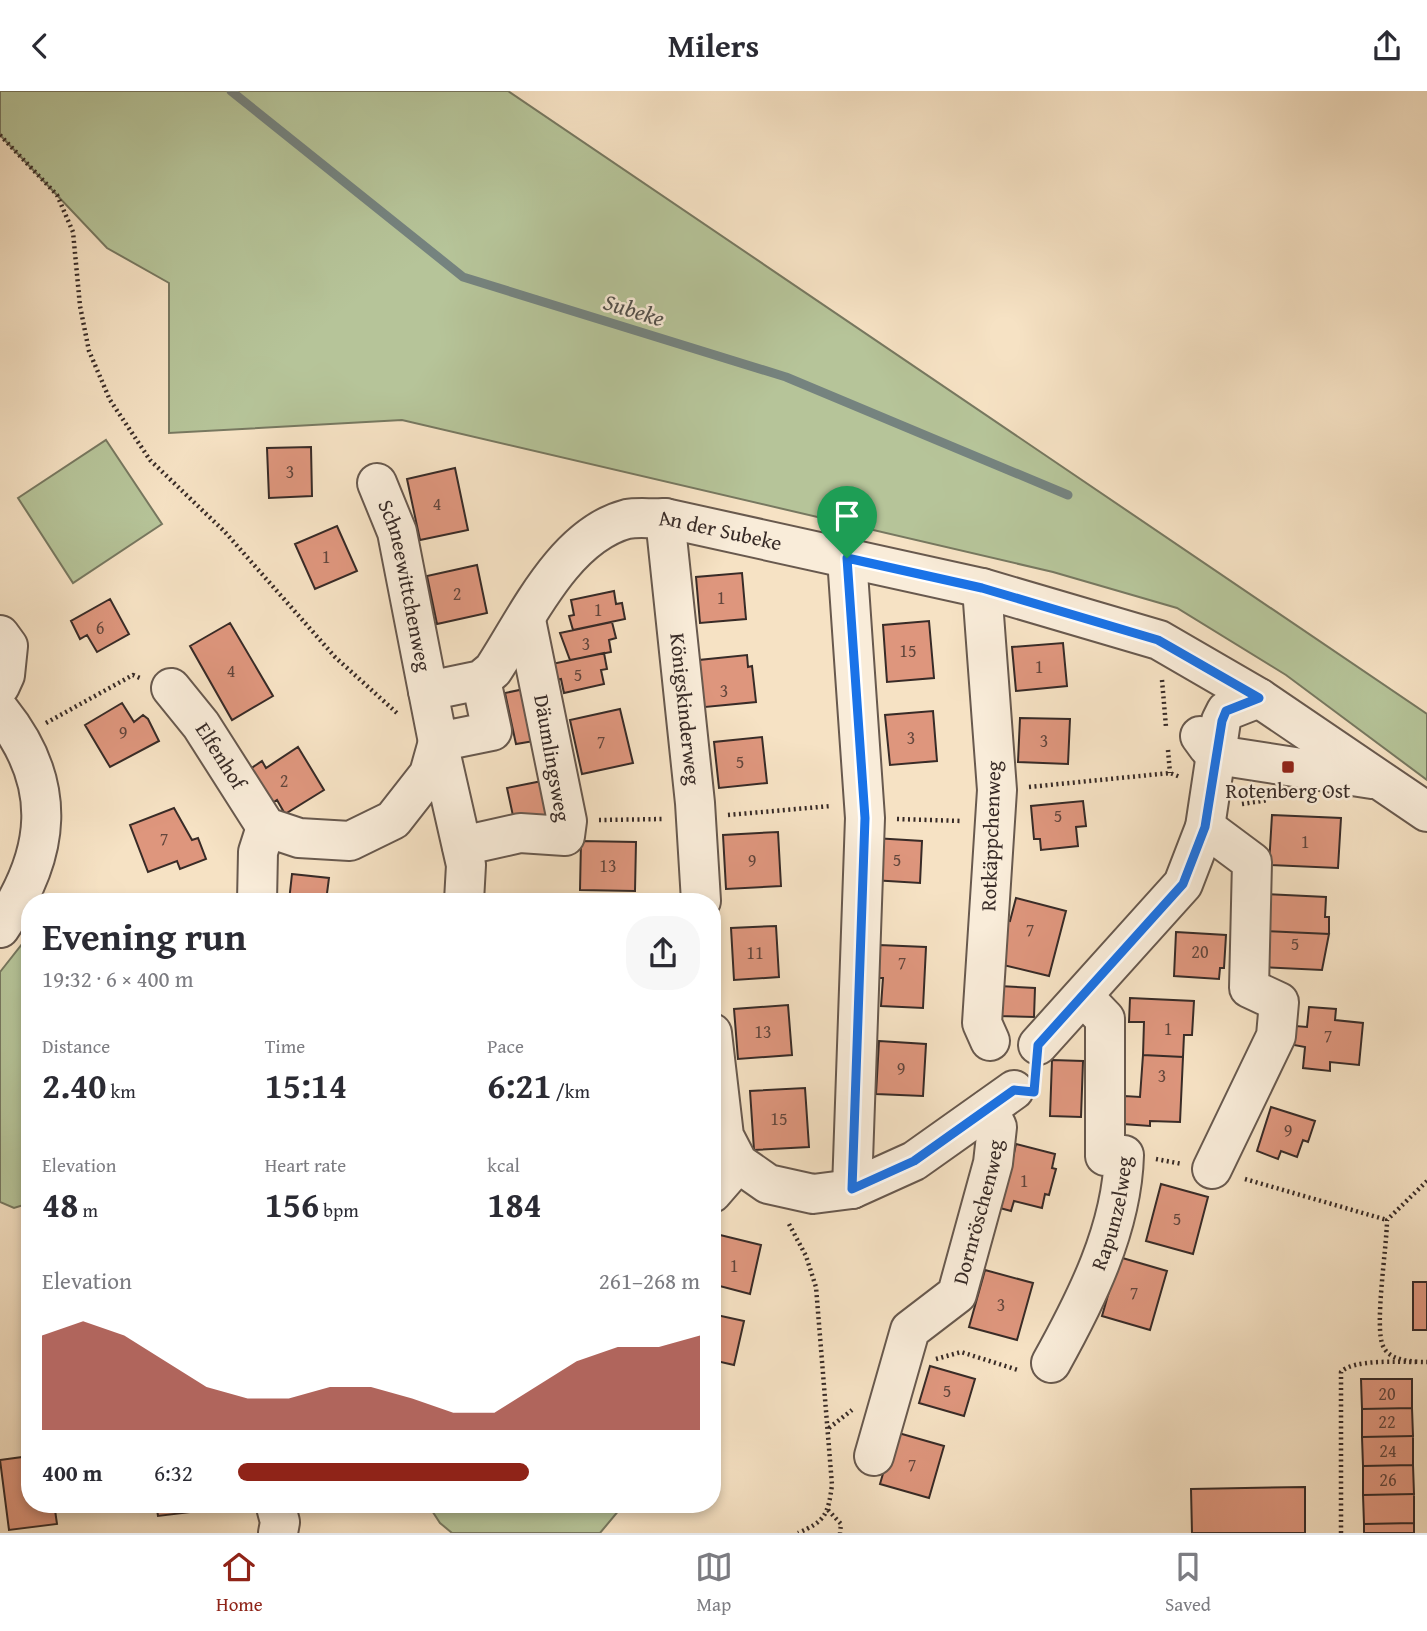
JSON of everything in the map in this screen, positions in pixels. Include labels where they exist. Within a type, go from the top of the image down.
[{"type":"street","name":"Schneewittchenweg","points":[[377,483],[397,532],[428,691]]},
{"type":"street","name":"An der Subeke","points":[[481,680],[493,670],[555,571],[590,537],[627,519],[664,518],[982,588],[1158,640],[1259,698],[1427,812]]},
{"type":"street","name":"Königskinderweg","points":[[664,518],[695,803],[701,893]]},
{"type":"street","points":[[847,558],[865,818],[852,1189]]},
{"type":"street","name":"Rotkäppchenweg","points":[[982,588],[997,790],[982,1023],[990,1041]]},
{"type":"street","name":"Däumlingsweg","points":[[462,846],[520,833],[565,836],[567,821],[526,619]]},
{"type":"street","points":[[0,635],[8,646],[5,675],[0,686]]},
{"type":"street","points":[[438,742],[492,731],[481,680],[428,691],[438,742],[466,865],[464,893]]},
{"type":"street","name":"Elfenhof","points":[[170,688],[201,725],[266,827]]},
{"type":"street","name":"An der Subeke","points":[[1259,698],[1222,690],[1205,701],[1196,716],[1197,731],[1208,747],[1230,757],[1380,780]]},
{"type":"street","points":[[12,739],[40,793],[40,848],[23,893]]},
{"type":"street","points":[[257,893],[258,852],[266,827],[299,838],[350,841],[393,820],[429,774],[438,742]]},
{"type":"street","points":[[721,1110],[724,1136],[753,1174],[813,1194],[852,1189],[914,1161],[1001,1100],[1034,1092],[1038,1045],[1183,884],[1206,820],[1217,751]]},
{"type":"street","points":[[1206,820],[1252,862],[1250,988],[1279,1002],[1276,1036],[1212,1169]]},
{"type":"street","points":[[0,928],[21,898]]},
{"type":"street","name":"Rapunzelweg","points":[[1038,1368],[1088,1295],[1123,1184],[1124,1155],[1105,1156],[1105,1019],[1083,996]]},
{"type":"street","points":[[1001,1100],[987,1088],[990,1041],[1038,1045]]},
{"type":"street","name":"Dornröschenweg","points":[[874,1456],[910,1331],[957,1294],[993,1163],[1001,1100]]},
{"type":"street","points":[[721,1189],[753,1174]]},
{"type":"path","points":[[0,135],[57,195],[73,232],[80,306],[89,351],[110,400],[150,460],[225,532],[335,657],[419,734],[438,742]]},
{"type":"path","points":[[1158,640],[1166,733]]},
{"type":"path","points":[[12,739],[133,675]]},
{"type":"path","points":[[997,790],[1170,773],[1168,747]]},
{"type":"path","points":[[1206,820],[1260,799],[1273,800]]},
{"type":"path","points":[[718,816],[811,807]]},
{"type":"path","points":[[865,818],[954,820]]},
{"type":"path","points":[[567,821],[652,819]]},
{"type":"path","points":[[1212,1169],[1387,1220]]},
{"type":"path","points":[[753,1174],[806,1256],[816,1287],[832,1485],[828,1510],[818,1524],[798,1533]]},
{"type":"path","points":[[1416,1362],[1394,1357],[1383,1347],[1379,1327],[1387,1220],[1427,1181]]},
{"type":"path","points":[[961,1352],[1038,1368]]},
{"type":"path","points":[[1341,1533],[1341,1372],[1346,1366],[1358,1364],[1427,1362]]},
{"type":"path","points":[[828,1510],[841,1524],[840,1533]]},
{"type":"green space","points":[[0,91],[508,91],[1427,714],[1427,780],[1286,675],[1177,608],[1053,572],[402,420],[169,433],[169,283],[107,248],[0,135]]},
{"type":"green space","points":[[106,440],[162,524],[73,583],[18,498]]},
{"type":"green space","points":[[21,945],[21,1206],[14,1208],[0,1202],[0,972]]},
{"type":"green space","points":[[434,1513],[617,1513],[600,1533],[452,1533]]},
{"type":"building","points":[[311,447],[312,496],[269,498],[267,448]]},
{"type":"building","points":[[455,468],[468,530],[420,540],[407,479]]},
{"type":"building","points":[[337,526],[357,571],[315,589],[295,544]]},
{"type":"building","points":[[477,565],[487,613],[437,624],[427,576]]},
{"type":"building","points":[[742,573],[746,619],[700,623],[696,577]]},
{"type":"building","points":[[614,591],[616,604],[622,603],[625,619],[573,630],[569,616],[574,615],[571,600]]},
{"type":"building","points":[[110,599],[129,634],[97,652],[87,635],[80,639],[71,621]]},
{"type":"building","points":[[929,621],[934,678],[887,682],[883,625]]},
{"type":"building","points":[[612,622],[616,638],[609,640],[611,652],[570,660],[560,633]]},
{"type":"building","points":[[230,623],[273,696],[232,720],[190,646]]},
{"type":"building","points":[[1063,643],[1067,686],[1016,691],[1012,647]]},
{"type":"building","points":[[604,653],[607,669],[601,670],[604,684],[564,693],[561,679],[555,680],[552,664]]},
{"type":"building","points":[[747,655],[748,667],[752,666],[756,702],[695,708],[699,660]]},
{"type":"building","points":[[529,688],[540,740],[516,744],[505,693]]},
{"type":"building","points":[[122,703],[134,722],[143,715],[148,719],[159,741],[110,767],[85,725]]},
{"type":"building","points":[[620,709],[633,763],[582,774],[570,720]]},
{"type":"building","points":[[933,711],[937,761],[890,765],[885,715]]},
{"type":"building","points":[[1020,718],[1070,719],[1068,764],[1018,762]]},
{"type":"building","points":[[762,737],[767,783],[719,788],[714,742]]},
{"type":"building","points":[[298,747],[324,790],[285,814],[277,800],[265,808],[244,773],[262,761],[266,768]]},
{"type":"building","points":[[542,781],[550,818],[515,825],[507,788]]},
{"type":"building","points":[[1083,801],[1086,826],[1076,827],[1078,846],[1041,850],[1040,839],[1034,839],[1031,806]]},
{"type":"building","points":[[174,808],[192,840],[198,838],[206,859],[180,869],[177,861],[148,872],[130,825]]},
{"type":"building","points":[[1272,815],[1341,818],[1338,868],[1269,865]]},
{"type":"building","points":[[778,832],[781,886],[726,889],[723,835]]},
{"type":"building","points":[[874,838],[922,841],[920,883],[872,880]]},
{"type":"building","points":[[581,841],[636,842],[635,891],[580,890]]},
{"type":"building","points":[[292,874],[329,878],[327,893],[290,893]]},
{"type":"building","points":[[1266,894],[1326,897],[1325,917],[1329,917],[1329,934],[1264,931]]},
{"type":"building","points":[[1016,898],[1066,911],[1049,976],[999,964],[1003,919],[1010,921]]},
{"type":"building","points":[[776,926],[779,977],[734,980],[731,928]]},
{"type":"building","points":[[1264,931],[1329,934],[1322,970],[1262,967]]},
{"type":"building","points":[[1176,932],[1226,935],[1224,968],[1220,968],[1219,979],[1174,976]]},
{"type":"building","points":[[879,945],[926,947],[923,1008],[881,1006],[883,978],[878,978]]},
{"type":"building","points":[[999,986],[1035,988],[1034,1017],[997,1016]]},
{"type":"building","points":[[1130,998],[1194,1001],[1192,1035],[1184,1035],[1183,1057],[1143,1055],[1144,1022],[1129,1022]]},
{"type":"building","points":[[788,1005],[792,1055],[738,1059],[734,1009]]},
{"type":"building","points":[[1309,1007],[1336,1009],[1335,1020],[1363,1023],[1359,1065],[1330,1062],[1330,1071],[1303,1068],[1305,1047],[1294,1045],[1296,1026],[1307,1027]]},
{"type":"building","points":[[879,1041],[926,1044],[923,1096],[876,1094]]},
{"type":"building","points":[[1143,1055],[1183,1057],[1180,1122],[1150,1121],[1150,1126],[1123,1124],[1125,1096],[1140,1097]]},
{"type":"building","points":[[1052,1060],[1083,1061],[1081,1117],[1050,1116]]},
{"type":"building","points":[[805,1088],[809,1147],[754,1150],[750,1091]]},
{"type":"building","points":[[1271,1107],[1315,1121],[1308,1142],[1303,1140],[1297,1157],[1281,1151],[1278,1159],[1257,1151]]},
{"type":"building","points":[[1016,1144],[1055,1154],[1052,1168],[1056,1169],[1049,1195],[1045,1194],[1042,1208],[1014,1201],[1011,1211],[989,1205],[1012,1162]]},
{"type":"building","points":[[1161,1184],[1208,1197],[1193,1254],[1146,1241]]},
{"type":"building","points":[[721,1235],[761,1245],[750,1294],[721,1286]]},
{"type":"building","points":[[1119,1257],[1167,1271],[1150,1330],[1102,1316]]},
{"type":"building","points":[[985,1270],[1033,1283],[1017,1340],[969,1327]]},
{"type":"building","points":[[1413,1282],[1427,1282],[1427,1330],[1413,1330]]},
{"type":"building","points":[[721,1316],[744,1321],[734,1365],[721,1362]]},
{"type":"building","points":[[930,1366],[975,1379],[964,1416],[919,1403]]},
{"type":"building","points":[[1361,1379],[1412,1379],[1412,1408],[1362,1409]]},
{"type":"building","points":[[1412,1408],[1413,1436],[1362,1437],[1362,1409]]},
{"type":"building","points":[[895,1432],[944,1446],[929,1498],[880,1484]]},
{"type":"building","points":[[1413,1436],[1413,1465],[1363,1466],[1362,1437]]},
{"type":"building","points":[[21,1457],[21,1513],[55,1513],[57,1524],[9,1530],[0,1460]]},
{"type":"building","points":[[1413,1465],[1414,1494],[1363,1495],[1363,1466]]},
{"type":"building","points":[[1305,1487],[1305,1533],[1192,1533],[1191,1489]]},
{"type":"building","points":[[1414,1494],[1414,1523],[1364,1524],[1363,1495]]},
{"type":"building","points":[[158,1513],[183,1513],[158,1516]]},
{"type":"building","points":[[1414,1523],[1414,1533],[1364,1533],[1364,1524]]},
{"type":"waterway","name":"Subeke","points":[[231,91],[463,277],[786,377],[1068,495]]},
{"type":"place","name":"Rotenberg Ost","points":[[1288,767]]},
{"type":"route","points":[[847,558],[982,588],[1158,640],[1259,698],[1226,711],[1222,721],[1205,827],[1183,884],[1038,1045],[1034,1092],[1014,1090],[914,1161],[852,1189],[860,887],[865,818],[847,558]]}]
